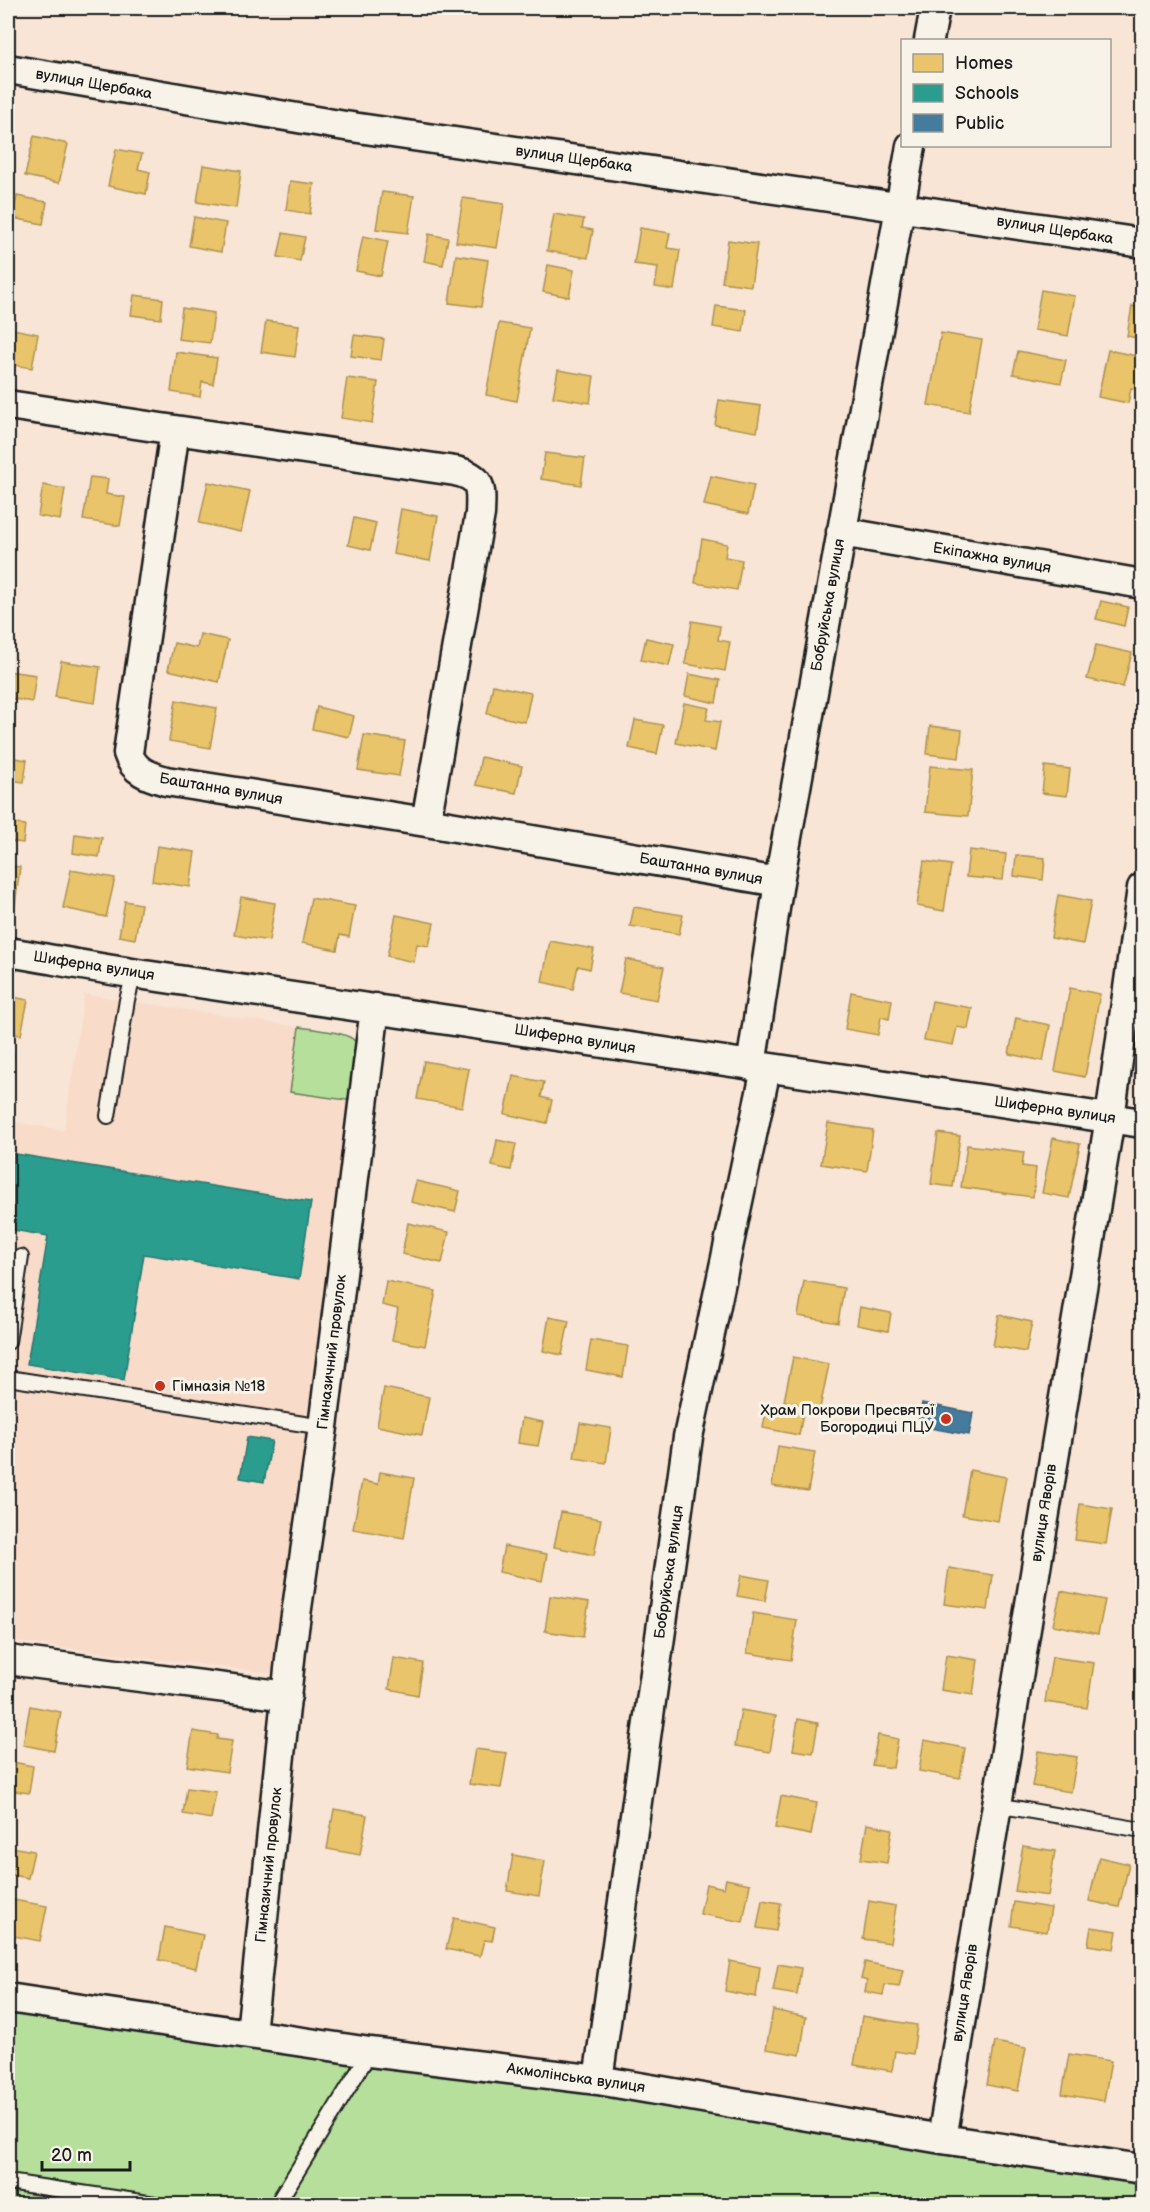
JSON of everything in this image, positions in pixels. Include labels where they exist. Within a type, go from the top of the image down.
[{"type":"street","points":[[929,39],[935,8]]},
{"type":"street","name":"вулиця Щербака","points":[[8,69],[345,126],[1143,243]]},
{"type":"street","name":"Бобруйська вулиця","points":[[598,2080],[688,1437],[758,1067],[779,882],[911,147]]},
{"type":"street","points":[[8,405],[455,471],[471,475],[477,480],[480,486],[480,514],[426,822]]},
{"type":"street","name":"Баштанна вулиця","points":[[175,430],[128,753],[136,769],[166,781],[426,822],[779,882]]},
{"type":"street","name":"Екіпажна вулиця","points":[[841,532],[1143,584]]},
{"type":"street","name":"вулиця Яворів","points":[[942,2139],[1110,1118],[1143,888]]},
{"type":"street","name":"Шиферна вулиця","points":[[8,952],[134,974],[1143,1123]]},
{"type":"street","name":"Гімназичний провулок","points":[[251,2033],[291,1650],[323,1427],[375,1008]]},
{"type":"street","points":[[8,1660],[287,1696]]},
{"type":"street","name":"Акмолінська вулиця","points":[[8,1998],[369,2052],[598,2080],[942,2139],[1143,2169]]},
{"type":"lane","points":[[108,1116],[127,1000],[134,974]]},
{"type":"lane","points":[[8,1342],[21,1257]]},
{"type":"lane","points":[[8,1378],[323,1427]]},
{"type":"lane","points":[[996,1805],[1143,1830]]},
{"type":"lane","points":[[277,2205],[369,2052]]},
{"type":"lane","points":[[8,2182],[155,2205]]},
{"type":"shaded area","name":"Гімназія №18","points":[[84,994],[299,1027],[290,1091],[353,1101],[271,1673],[8,1641],[8,1121],[64,1130]]},
{"type":"green space","points":[[299,1027],[338,1033],[356,1042],[359,1062],[353,1101],[290,1092]]},
{"type":"green space","points":[[8,1998],[1142,2169],[1142,2204],[8,2204]]},
{"type":"building: Homes","points":[[34,136],[68,144],[59,183],[25,176]]},
{"type":"building: Homes","points":[[116,149],[142,154],[138,169],[150,172],[146,194],[108,186]]},
{"type":"building: Homes","points":[[203,165],[241,171],[236,208],[197,202]]},
{"type":"building: Homes","points":[[290,181],[314,184],[310,214],[286,210]]},
{"type":"building: Homes","points":[[382,192],[414,196],[408,233],[376,229]]},
{"type":"building: Homes","points":[[17,196],[47,202],[43,224],[12,218]]},
{"type":"building: Homes","points":[[463,198],[504,204],[497,248],[456,242]]},
{"type":"building: Homes","points":[[554,214],[584,219],[582,228],[593,230],[588,258],[547,251]]},
{"type":"building: Homes","points":[[194,217],[226,223],[221,252],[189,246]]},
{"type":"building: Homes","points":[[640,228],[670,233],[667,248],[680,250],[674,290],[655,287],[658,267],[634,264]]},
{"type":"building: Homes","points":[[283,233],[305,237],[300,261],[278,257]]},
{"type":"building: Homes","points":[[429,234],[448,238],[443,265],[424,261]]},
{"type":"building: Homes","points":[[363,236],[388,241],[381,276],[356,271]]},
{"type":"building: Homes","points":[[728,240],[757,244],[751,286],[722,282]]},
{"type":"building: Homes","points":[[456,255],[488,260],[481,307],[449,303]]},
{"type":"building: Homes","points":[[548,265],[574,270],[569,297],[543,292]]},
{"type":"building: Homes","points":[[1041,290],[1075,296],[1068,336],[1034,330]]},
{"type":"building: Homes","points":[[134,295],[163,299],[161,319],[131,315]]},
{"type":"building: Homes","points":[[716,306],[746,310],[743,332],[713,327]]},
{"type":"building: Homes","points":[[1132,306],[1142,308],[1142,339],[1127,336]]},
{"type":"building: Homes","points":[[182,308],[214,313],[210,343],[178,339]]},
{"type":"building: Homes","points":[[266,321],[299,325],[295,357],[261,352]]},
{"type":"building: Homes","points":[[499,323],[530,328],[517,401],[486,395]]},
{"type":"building: Homes","points":[[8,328],[38,334],[32,368],[8,364]]},
{"type":"building: Homes","points":[[941,333],[982,340],[969,412],[928,405]]},
{"type":"building: Homes","points":[[354,335],[384,339],[381,360],[351,356]]},
{"type":"building: Homes","points":[[1108,350],[1142,357],[1137,389],[1131,388],[1128,403],[1098,397]]},
{"type":"building: Homes","points":[[1018,351],[1066,360],[1061,383],[1013,374]]},
{"type":"building: Homes","points":[[176,352],[217,358],[213,384],[202,382],[200,397],[171,392]]},
{"type":"building: Homes","points":[[558,370],[594,376],[590,403],[553,397]]},
{"type":"building: Homes","points":[[347,378],[378,382],[372,423],[341,418]]},
{"type":"building: Homes","points":[[719,400],[761,406],[757,432],[715,425]]},
{"type":"building: Homes","points":[[545,453],[585,458],[581,485],[541,479]]},
{"type":"building: Homes","points":[[711,476],[754,485],[748,514],[704,505]]},
{"type":"building: Homes","points":[[90,477],[108,479],[106,494],[125,497],[120,526],[83,520]]},
{"type":"building: Homes","points":[[208,482],[250,491],[241,532],[199,523]]},
{"type":"building: Homes","points":[[43,485],[65,489],[60,520],[38,516]]},
{"type":"building: Homes","points":[[401,509],[438,516],[430,561],[393,554]]},
{"type":"building: Homes","points":[[1142,517],[1142,537],[1138,536]]},
{"type":"building: Homes","points":[[354,518],[376,523],[370,550],[348,545]]},
{"type":"building: Homes","points":[[702,539],[727,544],[725,557],[742,560],[737,590],[695,583]]},
{"type":"building: Homes","points":[[1101,601],[1128,607],[1124,626],[1096,619]]},
{"type":"building: Homes","points":[[692,621],[720,626],[718,640],[730,642],[725,671],[685,664]]},
{"type":"building: Homes","points":[[200,634],[228,640],[219,682],[168,670],[174,643],[197,648]]},
{"type":"building: Homes","points":[[646,638],[674,644],[669,666],[641,660]]},
{"type":"building: Homes","points":[[1096,645],[1132,653],[1123,687],[1087,679]]},
{"type":"building: Homes","points":[[61,661],[100,667],[95,703],[55,697]]},
{"type":"building: Homes","points":[[8,671],[36,675],[32,702],[8,698]]},
{"type":"building: Homes","points":[[689,674],[720,680],[716,703],[685,696]]},
{"type":"building: Homes","points":[[493,685],[531,693],[525,722],[487,714]]},
{"type":"building: Homes","points":[[176,700],[217,708],[210,748],[169,741]]},
{"type":"building: Homes","points":[[684,703],[709,708],[706,720],[720,722],[715,751],[676,743]]},
{"type":"building: Homes","points":[[317,707],[354,716],[349,737],[312,729]]},
{"type":"building: Homes","points":[[635,720],[663,725],[657,754],[629,748]]},
{"type":"building: Homes","points":[[930,726],[962,730],[959,758],[927,754]]},
{"type":"building: Homes","points":[[364,735],[405,741],[399,776],[358,770]]},
{"type":"building: Homes","points":[[8,757],[27,760],[24,782],[8,780]]},
{"type":"building: Homes","points":[[481,757],[522,766],[516,793],[476,785]]},
{"type":"building: Homes","points":[[930,766],[973,770],[968,816],[925,812]]},
{"type":"building: Homes","points":[[1045,766],[1070,769],[1067,796],[1042,793]]},
{"type":"building: Homes","points":[[8,823],[25,825],[23,843],[8,841]]},
{"type":"building: Homes","points":[[75,834],[102,838],[99,857],[73,853]]},
{"type":"building: Homes","points":[[157,846],[195,852],[190,887],[152,881]]},
{"type":"building: Homes","points":[[969,850],[1006,854],[1003,880],[966,877]]},
{"type":"building: Homes","points":[[1016,855],[1045,858],[1043,880],[1014,876]]},
{"type":"building: Homes","points":[[924,861],[951,865],[944,911],[917,906]]},
{"type":"building: Homes","points":[[8,865],[20,867],[15,905],[8,904]]},
{"type":"building: Homes","points":[[71,870],[115,878],[106,917],[63,908]]},
{"type":"building: Homes","points":[[1058,895],[1091,901],[1083,944],[1051,938]]},
{"type":"building: Homes","points":[[241,897],[275,903],[269,941],[234,935]]},
{"type":"building: Homes","points":[[311,898],[355,906],[349,937],[340,935],[337,950],[302,943]]},
{"type":"building: Homes","points":[[125,901],[141,904],[135,939],[119,936]]},
{"type":"building: Homes","points":[[634,907],[683,915],[679,934],[630,926]]},
{"type":"building: Homes","points":[[396,915],[434,923],[429,946],[417,944],[414,962],[387,956]]},
{"type":"building: Homes","points":[[550,941],[594,949],[590,969],[578,966],[573,989],[542,982]]},
{"type":"building: Homes","points":[[626,959],[664,967],[657,1000],[619,993]]},
{"type":"building: Homes","points":[[1070,988],[1100,994],[1085,1077],[1055,1071]]},
{"type":"building: Homes","points":[[851,992],[892,1000],[889,1019],[881,1017],[878,1035],[845,1029]]},
{"type":"building: Homes","points":[[8,996],[28,1000],[21,1035],[8,1033]]},
{"type":"building: Homes","points":[[932,1001],[972,1008],[968,1029],[957,1027],[953,1045],[924,1040]]},
{"type":"building: Homes","points":[[1016,1018],[1050,1025],[1043,1061],[1009,1054]]},
{"type":"building: Homes","points":[[8,1054],[14,1055],[9,1080],[8,1080]]},
{"type":"building: Homes","points":[[424,1061],[469,1069],[462,1107],[417,1099]]},
{"type":"building: Homes","points":[[513,1076],[544,1082],[541,1097],[552,1100],[547,1123],[505,1114]]},
{"type":"building: Homes","points":[[828,1123],[873,1130],[867,1171],[821,1164]]},
{"type":"building: Homes","points":[[938,1133],[960,1136],[953,1187],[931,1184]]},
{"type":"building: Homes","points":[[1053,1138],[1080,1144],[1069,1198],[1042,1193]]},
{"type":"building: Homes","points":[[497,1140],[516,1144],[511,1170],[492,1166]]},
{"type":"building: Homes","points":[[967,1145],[1024,1152],[1022,1166],[1036,1168],[1033,1197],[961,1187]]},
{"type":"building: Homes","points":[[416,1181],[460,1191],[455,1212],[411,1202]]},
{"type":"building: Homes","points":[[408,1223],[449,1232],[442,1263],[402,1254]]},
{"type":"building: Homes","points":[[386,1281],[436,1291],[425,1346],[392,1340],[398,1309],[382,1305]]},
{"type":"building: Homes","points":[[804,1281],[844,1288],[838,1323],[798,1316]]},
{"type":"building: Homes","points":[[860,1307],[891,1313],[888,1331],[857,1325]]},
{"type":"building: Homes","points":[[999,1315],[1032,1322],[1026,1352],[993,1346]]},
{"type":"building: Homes","points":[[549,1317],[569,1321],[562,1355],[543,1351]]},
{"type":"building: Homes","points":[[591,1340],[628,1346],[623,1377],[586,1370]]},
{"type":"building: Homes","points":[[793,1357],[829,1364],[820,1408],[784,1401]]},
{"type":"building: Homes","points":[[384,1388],[429,1397],[422,1435],[377,1426]]},
{"type":"building: Homes","points":[[767,1406],[803,1413],[799,1435],[763,1428]]},
{"type":"building: Homes","points":[[522,1418],[543,1422],[538,1446],[518,1443]]},
{"type":"building: Homes","points":[[580,1423],[611,1428],[606,1463],[574,1458]]},
{"type":"building: Homes","points":[[778,1446],[815,1452],[808,1491],[772,1486]]},
{"type":"building: Homes","points":[[970,1470],[1006,1477],[998,1521],[962,1515]]},
{"type":"building: Homes","points":[[380,1472],[414,1478],[404,1538],[353,1529],[362,1481],[378,1484]]},
{"type":"building: Homes","points":[[1080,1504],[1112,1509],[1106,1544],[1075,1540]]},
{"type":"building: Homes","points":[[561,1512],[601,1519],[594,1555],[554,1547]]},
{"type":"building: Homes","points":[[504,1546],[547,1554],[542,1581],[499,1572]]},
{"type":"building: Homes","points":[[949,1568],[993,1575],[988,1610],[944,1604]]},
{"type":"building: Homes","points":[[741,1575],[769,1580],[765,1601],[737,1596]]},
{"type":"building: Homes","points":[[1061,1591],[1105,1600],[1098,1634],[1053,1625]]},
{"type":"building: Homes","points":[[550,1596],[589,1602],[583,1637],[545,1631]]},
{"type":"building: Homes","points":[[753,1613],[797,1620],[791,1660],[747,1653]]},
{"type":"building: Homes","points":[[946,1655],[978,1660],[973,1695],[941,1690]]},
{"type":"building: Homes","points":[[1052,1657],[1094,1663],[1087,1708],[1045,1702]]},
{"type":"building: Homes","points":[[394,1658],[423,1663],[418,1695],[389,1689]]},
{"type":"building: Homes","points":[[30,1706],[61,1712],[54,1751],[23,1745]]},
{"type":"building: Homes","points":[[741,1710],[776,1716],[770,1752],[735,1746]]},
{"type":"building: Homes","points":[[798,1719],[818,1723],[813,1753],[793,1750]]},
{"type":"building: Homes","points":[[193,1731],[218,1735],[217,1739],[232,1741],[227,1772],[187,1766]]},
{"type":"building: Homes","points":[[878,1735],[898,1739],[893,1768],[872,1765]]},
{"type":"building: Homes","points":[[924,1740],[965,1748],[960,1778],[919,1771]]},
{"type":"building: Homes","points":[[475,1749],[507,1753],[501,1788],[469,1784]]},
{"type":"building: Homes","points":[[1038,1751],[1077,1757],[1071,1792],[1032,1786]]},
{"type":"building: Homes","points":[[13,1762],[33,1766],[29,1793],[8,1790]]},
{"type":"building: Homes","points":[[187,1788],[216,1792],[211,1819],[183,1814]]},
{"type":"building: Homes","points":[[781,1796],[817,1803],[811,1835],[775,1828]]},
{"type":"building: Homes","points":[[334,1809],[367,1815],[360,1855],[327,1849]]},
{"type":"building: Homes","points":[[867,1824],[892,1829],[887,1863],[861,1859]]},
{"type":"building: Homes","points":[[1023,1846],[1055,1851],[1048,1896],[1015,1891]]},
{"type":"building: Homes","points":[[11,1847],[34,1851],[28,1878],[8,1874]]},
{"type":"building: Homes","points":[[513,1855],[545,1861],[539,1896],[507,1891]]},
{"type":"building: Homes","points":[[1099,1857],[1129,1864],[1119,1907],[1089,1901]]},
{"type":"building: Homes","points":[[726,1879],[750,1884],[743,1922],[700,1914],[706,1884],[724,1888]]},
{"type":"building: Homes","points":[[8,1899],[47,1906],[40,1941],[8,1935]]},
{"type":"building: Homes","points":[[762,1900],[781,1903],[776,1931],[757,1928]]},
{"type":"building: Homes","points":[[869,1901],[896,1906],[890,1943],[863,1939]]},
{"type":"building: Homes","points":[[1014,1902],[1051,1908],[1047,1932],[1011,1926]]},
{"type":"building: Homes","points":[[454,1918],[495,1927],[492,1941],[484,1940],[480,1956],[446,1949]]},
{"type":"building: Homes","points":[[165,1927],[203,1935],[196,1968],[159,1960]]},
{"type":"building: Homes","points":[[1091,1927],[1117,1931],[1114,1949],[1088,1945]]},
{"type":"building: Homes","points":[[730,1961],[760,1967],[756,1997],[725,1991]]},
{"type":"building: Homes","points":[[865,1962],[903,1970],[899,1987],[885,1985],[883,1995],[865,1992],[867,1981],[861,1979]]},
{"type":"building: Homes","points":[[778,1964],[801,1968],[797,1995],[773,1991]]},
{"type":"building: Homes","points":[[773,2010],[806,2017],[800,2055],[766,2049]]},
{"type":"building: Homes","points":[[862,2016],[917,2025],[913,2054],[895,2051],[892,2071],[854,2065]]},
{"type":"building: Homes","points":[[995,2042],[1026,2048],[1018,2091],[987,2085]]},
{"type":"building: Homes","points":[[1069,2054],[1111,2061],[1104,2101],[1062,2094]]},
{"type":"building: Homes","points":[[1142,2083],[1142,2108],[1137,2107]]},
{"type":"building: Schools","points":[[10,1153],[311,1202],[299,1279],[144,1254],[124,1380],[27,1364],[48,1236],[8,1229]]},
{"type":"building: Schools","points":[[247,1437],[272,1441],[264,1482],[240,1478]]},
{"type":"building: Public","name":"Храм Покрови Пресвятої Богородиці ПЦУ","points":[[922,1403],[973,1413],[969,1435],[918,1426]]},
{"type":"place","name":"Гімназія №18","points":[[160,1386]]},
{"type":"place","name":"Храм Покрови Пресвятої Богородиці ПЦУ","points":[[946,1419]]}]
